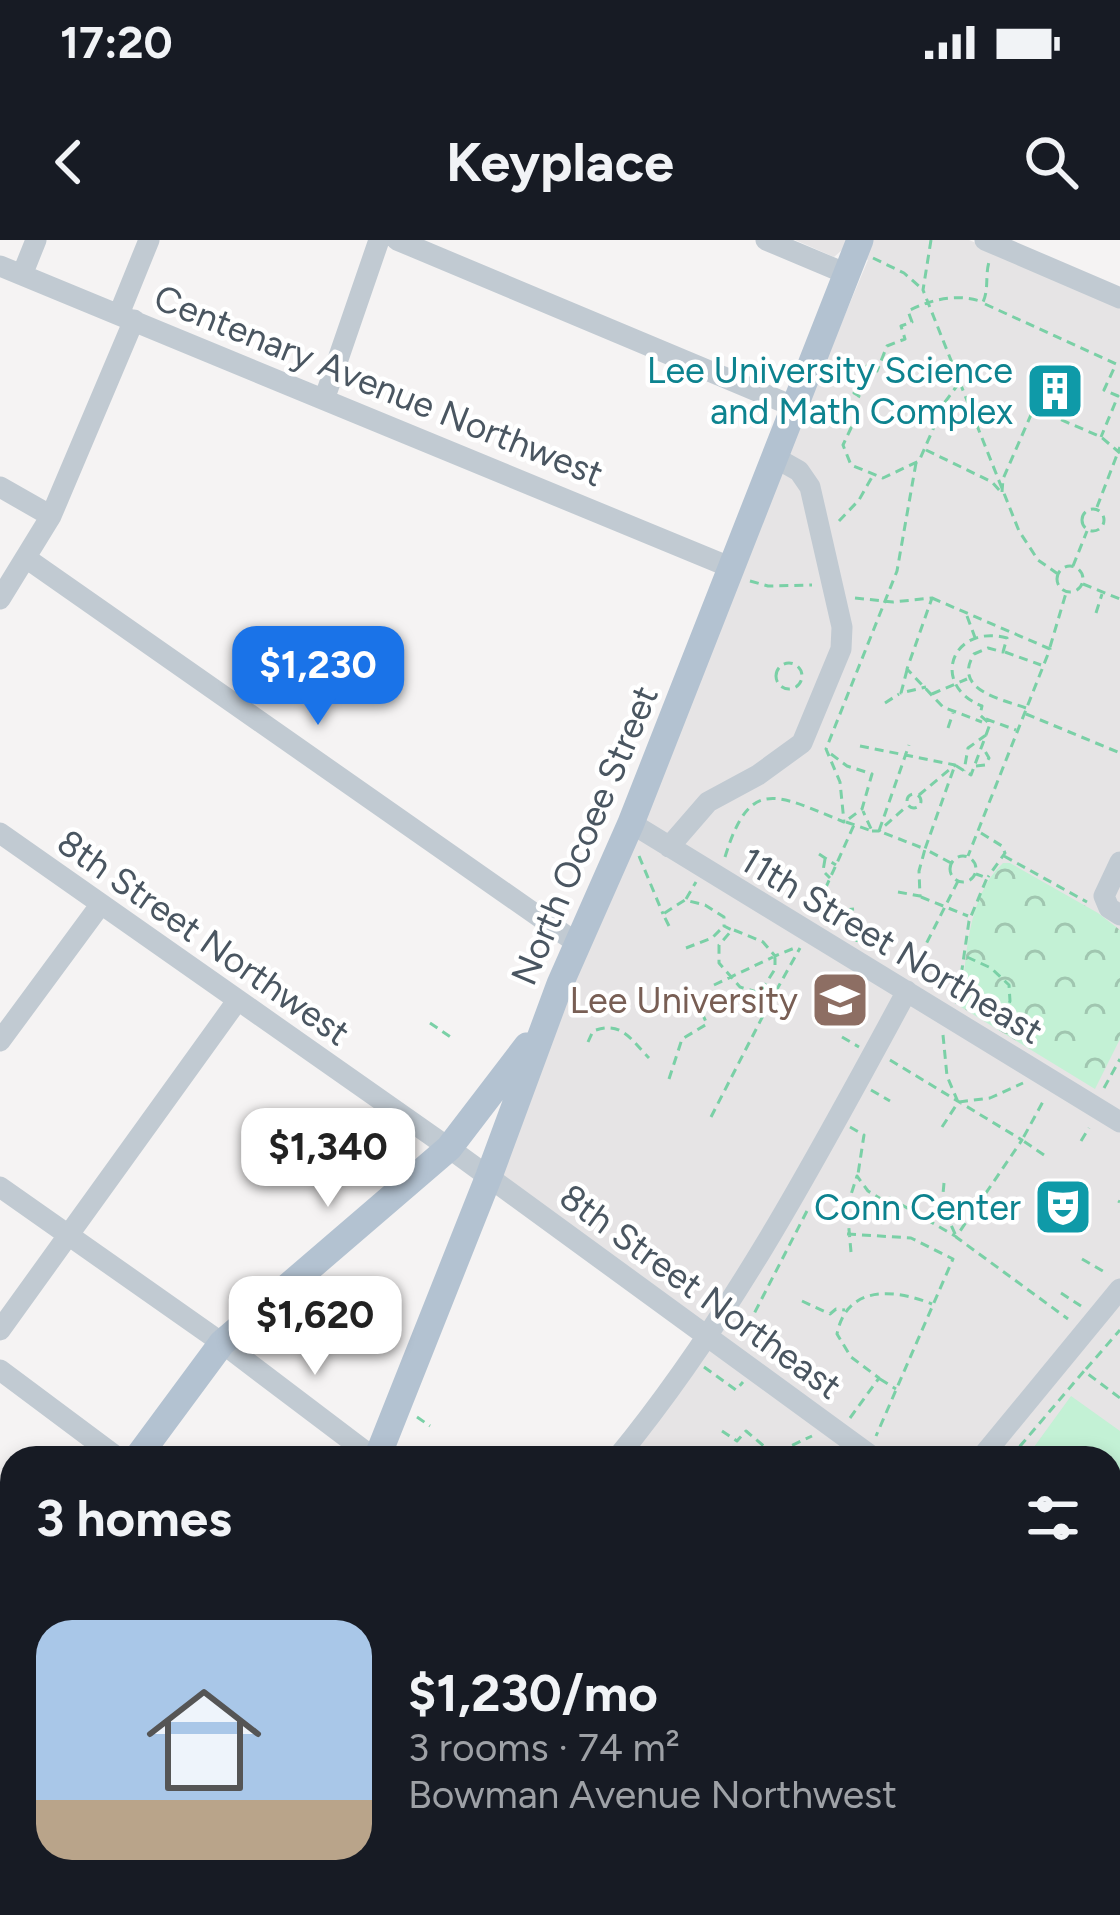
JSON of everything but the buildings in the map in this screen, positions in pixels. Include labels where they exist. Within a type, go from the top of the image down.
[{"type":"main road","name":"North Ocoee Street","points":[[380,1446],[489,1176],[560,984],[635,840],[740,574],[795,407],[847,274],[868,243]]},
{"type":"main road","points":[[146,1446],[222,1343],[449,1148],[526,1048],[560,984]]},
{"type":"street","points":[[22,275],[36,240]]},
{"type":"street","points":[[0,599],[51,516],[127,317],[149,240]]},
{"type":"street","points":[[325,397],[380,240]]},
{"type":"street","points":[[397,240],[795,407]]},
{"type":"street","points":[[766,240],[847,274]]},
{"type":"street","points":[[988,247],[1120,298]]},
{"type":"street","name":"Centenary Avenue Northwest","points":[[0,266],[325,397],[740,574]]},
{"type":"street","points":[[669,847],[694,813],[802,742],[841,649],[842,626],[810,487],[799,471],[776,458]]},
{"type":"street","points":[[0,487],[51,516]]},
{"type":"street","points":[[26,558],[578,944]]},
{"type":"street","name":"8th Street Northwest","points":[[0,833],[489,1176]]},
{"type":"street","name":"11th Street Northeast","points":[[635,840],[669,847],[1120,1122]]},
{"type":"street","points":[[1120,862],[1104,896],[1109,908],[1120,915]]},
{"type":"street","points":[[0,1041],[100,904]]},
{"type":"street","points":[[627,1446],[710,1347],[907,991]]},
{"type":"street","points":[[0,1330],[237,1001]]},
{"type":"street","name":"8th Street Northeast","points":[[489,1176],[710,1347],[867,1446]]},
{"type":"street","points":[[0,1187],[359,1446]]},
{"type":"street","points":[[990,1446],[1118,1284]]},
{"type":"street","points":[[1008,1446],[1120,1311]]},
{"type":"street","points":[[0,1370],[102,1446]]},
{"type":"path","points":[[923,290],[932,240]]},
{"type":"path","points":[[868,243],[872,258],[904,273],[923,290],[1022,538],[1038,560],[1058,574]]},
{"type":"path","points":[[983,302],[988,247]]},
{"type":"path","points":[[959,383],[945,402],[919,460],[883,478],[851,465],[843,446],[851,428],[845,425],[860,396],[854,393],[867,366],[877,370],[887,346],[905,339],[901,326],[912,322],[908,311],[928,302],[961,298],[983,302],[1116,364],[1104,390],[1118,396],[1101,437]]},
{"type":"path","points":[[1002,494],[1003,479],[1034,408],[1101,437],[1119,451],[1096,509],[1083,516],[1088,530],[1073,566]]},
{"type":"path","points":[[924,449],[992,482],[1002,494]]},
{"type":"path","points":[[837,523],[859,500],[873,475]]},
{"type":"path","points":[[1108,478],[1120,482]]},
{"type":"path","points":[[1088,530],[1103,525],[1103,514],[1096,509]]},
{"type":"path","points":[[1066,591],[1059,586],[1058,574],[1064,567],[1073,566],[1082,574],[1082,584]]},
{"type":"path","points":[[740,574],[769,586],[813,585]]},
{"type":"path","points":[[1066,591],[1082,584],[1120,599]]},
{"type":"path","points":[[968,856],[1050,650],[1066,591]]},
{"type":"path","points":[[1096,613],[1102,592]]},
{"type":"path","points":[[855,598],[893,602],[932,598],[1050,650]]},
{"type":"path","points":[[901,693],[932,598]]},
{"type":"path","points":[[967,616],[976,640]]},
{"type":"path","points":[[982,706],[965,697],[955,683],[955,655],[963,644],[990,634],[1018,636]]},
{"type":"path","points":[[1003,652],[1007,638]]},
{"type":"path","points":[[1043,666],[988,648],[977,651],[969,662],[969,679],[975,687],[1120,753]]},
{"type":"path","points":[[790,662],[798,666],[802,677],[798,685],[782,687],[776,676],[778,668],[790,662]]},
{"type":"path","points":[[908,669],[943,707],[1018,731]]},
{"type":"path","points":[[932,694],[969,679]]},
{"type":"path","points":[[885,704],[901,693],[926,687]]},
{"type":"path","points":[[860,746],[934,759],[971,775],[990,724],[980,713],[988,693]]},
{"type":"path","points":[[948,728],[953,712]]},
{"type":"path","points":[[964,771],[971,742],[986,735]]},
{"type":"path","points":[[876,831],[909,746]]},
{"type":"path","points":[[974,766],[985,765],[989,758],[982,746]]},
{"type":"path","points":[[957,747],[967,751]]},
{"type":"path","points":[[826,749],[847,766],[872,774],[862,809],[844,821],[951,863]]},
{"type":"path","points":[[908,806],[908,796],[919,795],[955,765]]},
{"type":"path","points":[[920,896],[919,871],[955,765]]},
{"type":"path","points":[[876,831],[908,806],[919,806],[919,795]]},
{"type":"path","points":[[862,809],[876,831]]},
{"type":"path","points":[[812,918],[854,825]]},
{"type":"path","points":[[957,1007],[970,918],[987,878],[1004,856],[1002,846],[978,831]]},
{"type":"path","points":[[629,860],[635,840]]},
{"type":"path","points":[[635,840],[669,926]]},
{"type":"path","points":[[819,854],[838,865]]},
{"type":"path","points":[[968,856],[975,862],[976,874],[968,882],[958,881],[950,873],[951,863],[968,856]]},
{"type":"path","points":[[1004,856],[1089,903]]},
{"type":"path","points":[[716,858],[723,864]]},
{"type":"path","points":[[825,859],[823,871],[832,879]]},
{"type":"path","points":[[976,874],[987,878]]},
{"type":"path","points":[[663,914],[685,900],[697,880]]},
{"type":"path","points":[[919,958],[958,881]]},
{"type":"path","points":[[898,892],[920,896],[970,918]]},
{"type":"path","points":[[685,900],[724,917],[716,936],[686,948]]},
{"type":"path","points":[[820,903],[854,910]]},
{"type":"path","points":[[847,912],[858,927],[856,946]]},
{"type":"path","points":[[724,926],[763,942],[775,956],[775,969],[760,993]]},
{"type":"path","points":[[732,930],[721,940],[716,956],[745,990],[760,993]]},
{"type":"path","points":[[783,935],[800,946]]},
{"type":"path","points":[[714,985],[800,946]]},
{"type":"path","points":[[711,1117],[800,946]]},
{"type":"path","points":[[965,957],[985,964],[1009,985],[1010,1000],[998,1033]]},
{"type":"path","points":[[760,993],[767,1007]]},
{"type":"path","points":[[669,1078],[682,1039],[707,1024],[702,1013]]},
{"type":"path","points":[[430,1023],[452,1039]]},
{"type":"path","points":[[588,1042],[589,1034],[602,1027],[621,1029],[649,1058]]},
{"type":"path","points":[[944,1031],[943,1061],[958,1102]]},
{"type":"path","points":[[842,1037],[860,1048]]},
{"type":"path","points":[[886,1058],[1044,1155]]},
{"type":"path","points":[[1100,1095],[1120,1059]]},
{"type":"path","points":[[942,1127],[958,1102],[1005,1093],[1024,1080],[1048,1094],[956,1238]]},
{"type":"path","points":[[1081,1141],[1093,1121]]},
{"type":"path","points":[[849,1127],[864,1136],[848,1198],[851,1252]]},
{"type":"path","points":[[857,1176],[880,1200],[890,1198],[956,1238],[1074,1322]]},
{"type":"path","points":[[944,1183],[942,1205],[956,1238]]},
{"type":"path","points":[[986,1197],[1008,1213]]},
{"type":"path","points":[[738,1348],[810,1205]]},
{"type":"path","points":[[847,1234],[911,1238],[953,1258],[875,1446]]},
{"type":"path","points":[[1082,1259],[1118,1284]]},
{"type":"path","points":[[771,1283],[779,1288]]},
{"type":"path","points":[[1061,1293],[1087,1310]]},
{"type":"path","points":[[837,1330],[857,1298],[906,1296],[932,1304]]},
{"type":"path","points":[[802,1300],[830,1314]]},
{"type":"path","points":[[830,1314],[836,1309],[846,1311]]},
{"type":"path","points":[[830,1314],[830,1324],[851,1357],[896,1389]]},
{"type":"path","points":[[1020,1446],[1120,1330]]},
{"type":"path","points":[[710,1347],[702,1367],[734,1392],[749,1378]]},
{"type":"path","points":[[1084,1371],[1120,1398]]},
{"type":"path","points":[[846,1424],[879,1378]]},
{"type":"path","points":[[415,1415],[430,1426]]},
{"type":"path","points":[[722,1431],[737,1441],[746,1431],[765,1446]]},
{"type":"path","points":[[794,1446],[821,1433],[835,1446]]},
{"type":"shaded area","name":"Lee University","points":[[795,240],[969,240],[1120,304],[1120,1446],[624,1446],[708,1338],[489,1176],[631,823],[868,260],[842,250],[834,257]]},
{"type":"green space","points":[[1003,863],[1098,913],[1120,930],[1120,1039],[1095,1089],[961,1007],[975,911]]},
{"type":"green space","points":[[1071,1396],[1120,1431],[1120,1446],[1035,1446]]},
{"type":"place","name":"Lee University Science and Math Complex","points":[[1055,391]]},
{"type":"place","name":"Lee University","points":[[840,1000]]},
{"type":"place","name":"Conn Center","points":[[1063,1207]]}]
